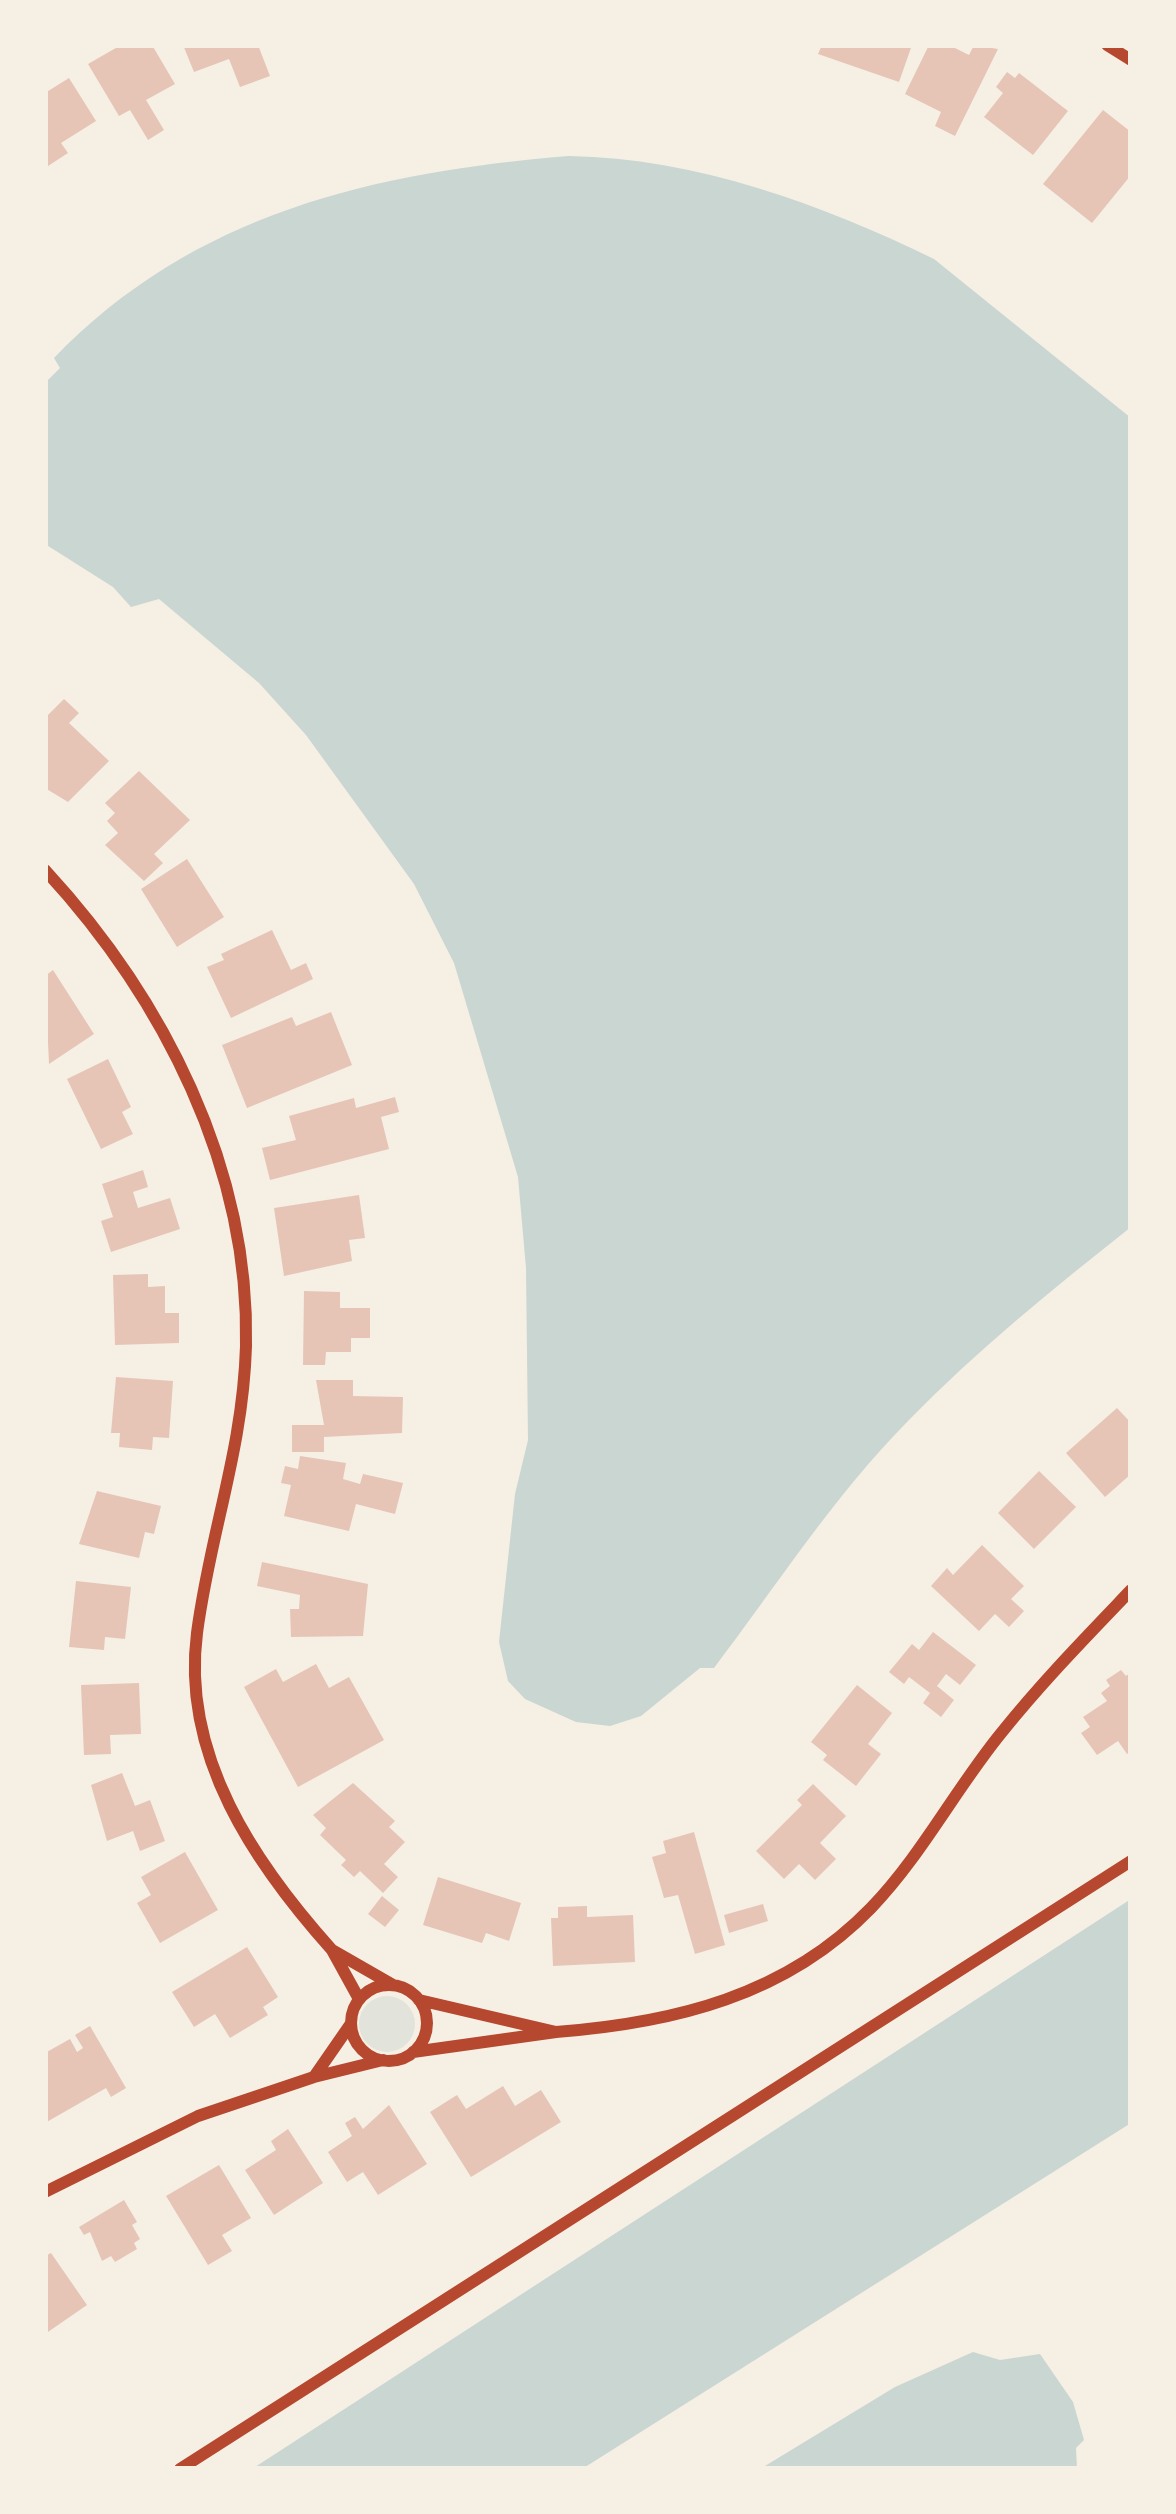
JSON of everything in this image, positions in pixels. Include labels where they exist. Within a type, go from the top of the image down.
[{"type":"street","points":[[1107,45],[1131,60]]},
{"type":"street","points":[[45,870],[121,960],[154,1014],[206,1121],[220,1170],[246,1342],[236,1452],[196,1637],[206,1743],[227,1803],[284,1898],[332,1950],[359,1999]]},
{"type":"street","points":[[45,2192],[198,2116],[314,2078],[413,2052],[634,2026],[689,2014],[783,1975],[870,1909],[1000,1733],[1131,1590]]},
{"type":"street","points":[[180,2469],[1131,1861]]},
{"type":"street","points":[[332,1950],[418,2000],[556,2032]]},
{"type":"street","points":[[314,2078],[351,2024],[359,1999],[369,1990],[394,1985]]},
{"type":"street","points":[[413,2052],[427,2021],[418,2000]]},
{"type":"street","points":[[351,2024],[360,2048],[383,2060]]},
{"type":"shaded area","points":[[569,156],[664,165],[711,175],[802,203],[934,259],[1131,418],[1131,1227],[989,1344],[908,1421],[831,1510],[714,1668],[700,1668],[641,1716],[610,1726],[576,1722],[525,1699],[508,1681],[499,1642],[515,1494],[528,1440],[526,1268],[518,1177],[454,963],[414,884],[306,735],[259,683],[159,599],[131,607],[113,587],[45,544],[45,383],[60,368],[54,358],[108,308],[166,268],[227,235],[291,209],[426,174]]},
{"type":"shaded area","points":[[1131,1899],[1131,2123],[582,2469],[252,2469]]},
{"type":"shaded area","points":[[387,1996],[407,2004],[415,2024],[407,2044],[387,2052],[367,2044],[359,2024],[367,2004]]},
{"type":"shaded area","points":[[973,2352],[1000,2360],[1040,2354],[1073,2402],[1084,2440],[1076,2448],[1077,2469],[760,2469],[895,2387]]},
{"type":"building","points":[[121,45],[152,45],[175,84],[146,100],[164,130],[148,140],[130,110],[119,116],[88,64]]},
{"type":"building","points":[[183,45],[258,45],[270,76],[240,87],[229,59],[194,72]]},
{"type":"building","points":[[822,45],[912,45],[899,82],[818,54]]},
{"type":"building","points":[[929,45],[949,45],[969,55],[974,45],[998,49],[955,136],[935,126],[941,112],[905,94]]},
{"type":"building","points":[[1007,72],[1015,78],[1019,73],[1068,111],[1033,155],[984,117],[1003,93],[996,87]]},
{"type":"building","points":[[69,78],[96,121],[61,143],[68,153],[45,168],[45,93]]},
{"type":"building","points":[[1103,110],[1131,132],[1131,175],[1092,223],[1043,184]]},
{"type":"building","points":[[64,699],[79,713],[69,723],[109,761],[68,802],[45,788],[45,718]]},
{"type":"building","points":[[139,771],[190,820],[154,854],[163,863],[144,881],[105,845],[118,833],[107,821],[115,813],[105,803]]},
{"type":"building","points":[[187,859],[224,917],[177,947],[141,889]]},
{"type":"building","points":[[272,930],[291,970],[306,963],[313,979],[231,1018],[207,967],[224,960],[221,954]]},
{"type":"building","points":[[53,970],[94,1034],[49,1064],[45,976]]},
{"type":"building","points":[[331,1012],[352,1065],[247,1108],[222,1045],[292,1017],[296,1026]]},
{"type":"building","points":[[108,1059],[131,1107],[122,1112],[133,1134],[101,1149],[67,1079]]},
{"type":"building","points":[[395,1097],[399,1112],[381,1117],[389,1149],[270,1180],[262,1148],[296,1140],[289,1116],[354,1098],[356,1108]]},
{"type":"building","points":[[143,1170],[148,1187],[133,1192],[138,1208],[170,1198],[180,1229],[111,1252],[101,1221],[113,1217],[102,1184]]},
{"type":"building","points":[[359,1195],[365,1238],[349,1240],[352,1261],[284,1276],[274,1208]]},
{"type":"building","points":[[148,1274],[148,1287],[165,1286],[165,1313],[179,1313],[179,1343],[115,1345],[113,1275]]},
{"type":"building","points":[[304,1291],[340,1292],[340,1308],[370,1308],[370,1338],[351,1338],[351,1352],[326,1352],[325,1365],[303,1365]]},
{"type":"building","points":[[116,1377],[173,1381],[169,1438],[153,1437],[152,1450],[119,1447],[120,1433],[111,1433]]},
{"type":"building","points":[[316,1380],[353,1380],[353,1396],[403,1397],[402,1433],[324,1437],[324,1452],[292,1452],[292,1425],[324,1425]]},
{"type":"building","points":[[1117,1408],[1131,1423],[1131,1474],[1105,1497],[1066,1453]]},
{"type":"building","points":[[300,1456],[346,1463],[343,1479],[360,1484],[363,1474],[403,1483],[395,1514],[356,1504],[349,1531],[284,1516],[291,1485],[281,1483],[285,1466],[298,1469]]},
{"type":"building","points":[[1039,1471],[1076,1507],[1034,1549],[998,1513]]},
{"type":"building","points":[[97,1491],[161,1506],[154,1534],[145,1532],[139,1558],[79,1544]]},
{"type":"building","points":[[982,1545],[1024,1586],[1011,1599],[1024,1611],[1009,1627],[995,1614],[979,1631],[931,1586],[947,1568],[953,1575]]},
{"type":"building","points":[[262,1562],[368,1584],[363,1636],[291,1637],[290,1609],[299,1609],[300,1595],[257,1586]]},
{"type":"building","points":[[76,1581],[131,1587],[125,1639],[105,1637],[104,1650],[69,1647]]},
{"type":"building","points":[[933,1632],[976,1665],[960,1685],[946,1674],[937,1686],[954,1700],[941,1717],[923,1703],[930,1693],[909,1677],[904,1684],[889,1672],[912,1644],[919,1650]]},
{"type":"building","points":[[316,1664],[329,1688],[349,1677],[384,1740],[298,1787],[244,1687],[276,1669],[283,1682]]},
{"type":"building","points":[[1121,1670],[1126,1676],[1131,1672],[1131,1751],[1127,1754],[1118,1741],[1097,1755],[1081,1733],[1090,1727],[1083,1717],[1107,1701],[1101,1693],[1110,1686],[1106,1680]]},
{"type":"building","points":[[139,1683],[141,1734],[110,1735],[111,1754],[84,1755],[81,1685]]},
{"type":"building","points":[[857,1685],[892,1713],[868,1744],[881,1754],[856,1786],[823,1760],[827,1755],[811,1742]]},
{"type":"building","points":[[122,1773],[135,1806],[150,1800],[165,1841],[140,1851],[133,1831],[107,1841],[91,1785]]},
{"type":"building","points":[[353,1783],[395,1821],[389,1827],[405,1842],[384,1864],[398,1877],[383,1893],[360,1871],[354,1877],[341,1865],[346,1860],[320,1835],[326,1828],[313,1815]]},
{"type":"building","points":[[813,1784],[846,1816],[820,1843],[836,1859],[815,1880],[799,1864],[784,1879],[756,1851],[802,1805],[797,1800]]},
{"type":"building","points":[[694,1832],[725,1945],[695,1954],[678,1895],[664,1898],[652,1857],[666,1853],[663,1841]]},
{"type":"building","points":[[185,1852],[218,1910],[160,1943],[137,1903],[151,1895],[141,1877]]},
{"type":"building","points":[[438,1877],[521,1903],[509,1941],[486,1933],[482,1943],[423,1925]]},
{"type":"building","points":[[382,1896],[399,1910],[385,1927],[368,1914]]},
{"type":"building","points":[[763,1904],[768,1921],[729,1933],[724,1915]]},
{"type":"building","points":[[587,1906],[587,1917],[633,1915],[635,1962],[553,1966],[551,1918],[558,1918],[558,1907]]},
{"type":"building","points":[[247,1947],[278,1997],[263,2007],[268,2015],[230,2038],[215,2014],[194,2027],[172,1992]]},
{"type":"building","points":[[90,2026],[126,2088],[111,2097],[106,2088],[45,2123],[45,2053],[70,2039],[77,2052],[83,2048],[75,2035]]},
{"type":"building","points":[[503,2086],[515,2106],[541,2090],[561,2122],[471,2177],[430,2112],[457,2095],[466,2109]]},
{"type":"building","points":[[389,2105],[427,2164],[378,2195],[363,2172],[347,2182],[328,2152],[352,2136],[345,2123],[355,2117],[363,2129]]},
{"type":"building","points":[[288,2129],[323,2183],[274,2215],[245,2170],[276,2150],[271,2141]]},
{"type":"building","points":[[219,2165],[251,2218],[222,2235],[232,2251],[208,2265],[166,2196]]},
{"type":"building","points":[[124,2200],[137,2222],[132,2225],[140,2239],[134,2243],[137,2249],[115,2262],[111,2256],[102,2261],[90,2232],[84,2235],[79,2227]]},
{"type":"building","points":[[51,2253],[87,2305],[45,2334],[45,2256]]}]
